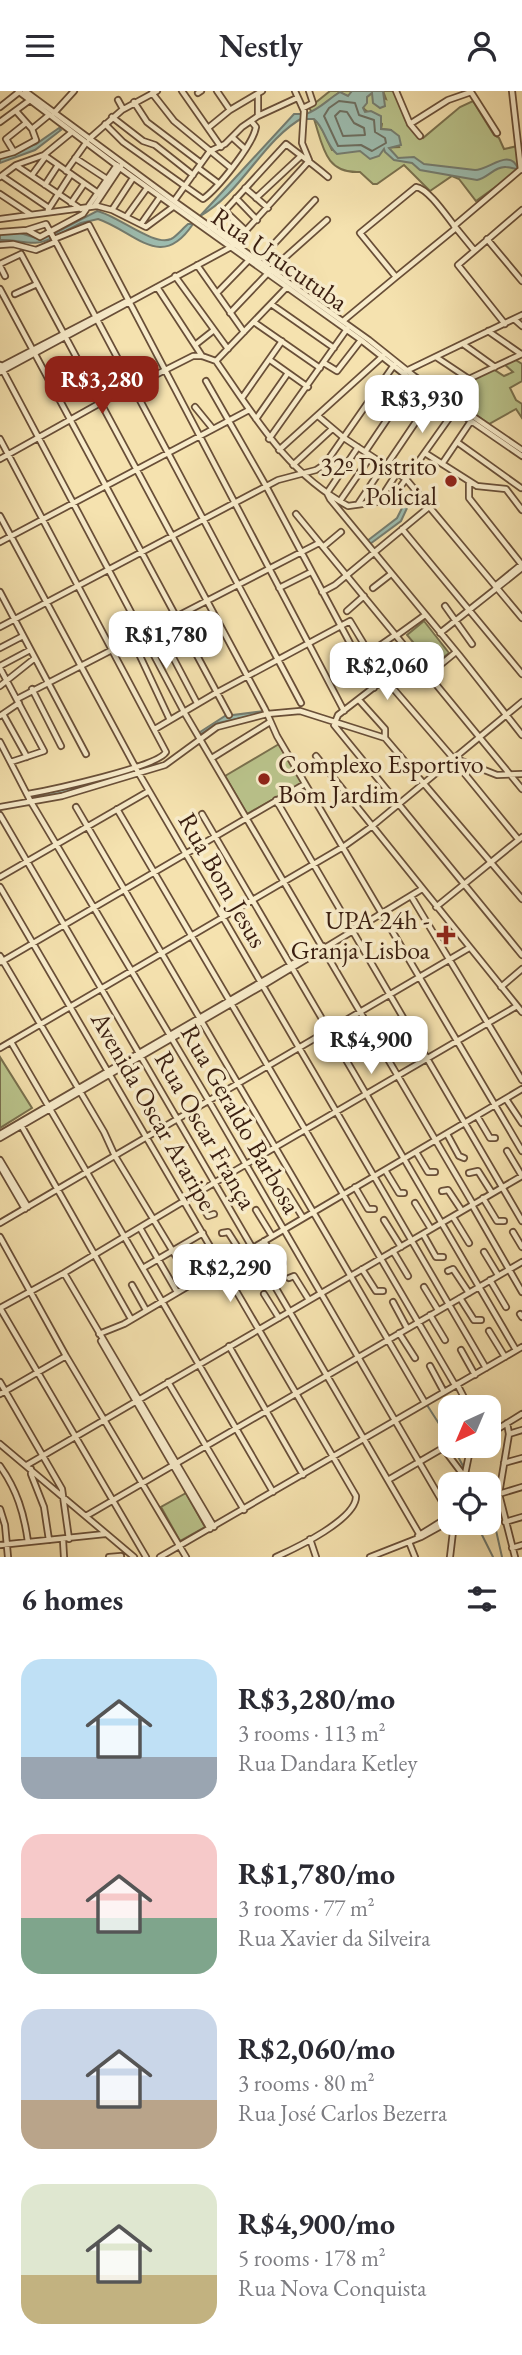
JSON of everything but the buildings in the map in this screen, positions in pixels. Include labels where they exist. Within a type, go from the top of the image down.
[{"type":"street","points":[[0,107],[21,91]]},
{"type":"street","name":"Rua Urucutuba","points":[[21,91],[232,246],[258,261],[287,287],[303,296]]},
{"type":"street","name":"Rua Urucutuba","points":[[21,91],[72,132],[88,141]]},
{"type":"street","points":[[32,129],[74,91]]},
{"type":"street","points":[[183,91],[221,147]]},
{"type":"street","points":[[217,91],[230,110]]},
{"type":"street","points":[[295,91],[303,109],[302,143],[309,161]]},
{"type":"street","points":[[303,109],[313,103],[309,91]]},
{"type":"street","points":[[396,91],[410,124],[421,136]]},
{"type":"street","points":[[341,322],[521,170],[512,91]]},
{"type":"street","points":[[46,214],[75,158],[88,141],[112,117],[154,92],[166,112],[231,168]]},
{"type":"street","points":[[410,124],[457,94],[471,92],[497,133]]},
{"type":"street","points":[[208,128],[230,110],[260,93]]},
{"type":"street","points":[[258,116],[260,93]]},
{"type":"street","points":[[2,217],[91,207],[112,210],[148,226],[174,204],[210,151],[221,147],[258,116],[297,98]]},
{"type":"street","points":[[0,123],[30,100]]},
{"type":"street","points":[[118,100],[123,109]]},
{"type":"street","points":[[134,102],[147,122],[218,183]]},
{"type":"street","points":[[513,113],[522,110]]},
{"type":"street","points":[[0,156],[37,140],[32,129],[16,111]]},
{"type":"street","points":[[112,117],[143,141],[155,145],[193,175]]},
{"type":"street","points":[[105,124],[122,142],[184,187],[205,198],[231,168],[256,132],[251,121]]},
{"type":"street","points":[[14,152],[6,139],[26,123]]},
{"type":"street","points":[[32,175],[45,155],[72,132]]},
{"type":"street","points":[[233,138],[245,149]]},
{"type":"street","points":[[211,227],[286,144],[328,177]]},
{"type":"street","points":[[45,155],[100,194]]},
{"type":"street","points":[[45,155],[16,165],[1,176],[49,208]]},
{"type":"street","points":[[256,198],[301,156]]},
{"type":"street","points":[[75,158],[109,181]]},
{"type":"street","points":[[309,161],[232,246],[1,368],[184,712],[522,1293]]},
{"type":"street","points":[[16,165],[81,209]]},
{"type":"street","points":[[45,185],[58,165]]},
{"type":"street","points":[[27,230],[40,237],[79,217],[91,207],[120,165]]},
{"type":"street","name":"Rua Urucutuba","points":[[120,165],[147,188],[211,227],[249,260],[341,322],[404,371],[521,452]]},
{"type":"street","points":[[112,210],[134,178]]},
{"type":"street","points":[[71,203],[84,184]]},
{"type":"street","points":[[396,277],[360,233],[418,187],[428,194],[474,250]]},
{"type":"street","points":[[126,217],[147,188]]},
{"type":"street","points":[[245,188],[268,208]]},
{"type":"street","points":[[0,194],[30,215]]},
{"type":"street","points":[[141,224],[160,197]]},
{"type":"street","points":[[236,198],[257,219]]},
{"type":"street","points":[[258,261],[316,200]]},
{"type":"street","points":[[150,210],[160,217]]},
{"type":"street","points":[[505,324],[458,263],[522,210]]},
{"type":"street","points":[[225,211],[246,231]]},
{"type":"street","points":[[230,313],[269,272],[327,220]]},
{"type":"street","points":[[0,232],[27,230],[46,224],[301,703]]},
{"type":"street","points":[[0,245],[13,244],[28,249],[40,249],[89,225],[344,711]]},
{"type":"street","points":[[487,239],[522,281]]},
{"type":"street","points":[[5,276],[0,265],[28,249]]},
{"type":"street","points":[[21,254],[270,722],[522,1151]]},
{"type":"street","points":[[217,293],[249,260]]},
{"type":"street","points":[[197,265],[244,332]]},
{"type":"street","points":[[175,276],[228,349]]},
{"type":"street","points":[[15,294],[37,284]]},
{"type":"street","points":[[157,287],[202,356]]},
{"type":"street","points":[[216,361],[287,287]]},
{"type":"street","points":[[0,289],[229,715]]},
{"type":"street","points":[[271,304],[334,348]]},
{"type":"street","points":[[404,371],[522,315]]},
{"type":"street","points":[[514,319],[522,326]]},
{"type":"street","points":[[254,322],[322,365],[338,371],[361,340]]},
{"type":"street","name":"Rua Urucutuba","points":[[341,322],[413,381],[436,394]]},
{"type":"street","points":[[269,439],[347,329]]},
{"type":"street","points":[[195,345],[214,330]]},
{"type":"street","points":[[357,505],[436,394],[521,354],[488,331]]},
{"type":"street","points":[[242,398],[282,341]]},
{"type":"street","points":[[463,344],[495,367]]},
{"type":"street","points":[[0,459],[164,370],[193,356],[202,356],[216,361],[269,439],[299,473],[342,503],[357,505],[393,499],[456,408]]},
{"type":"street","points":[[279,450],[383,356]]},
{"type":"street","points":[[436,357],[469,379]]},
{"type":"street","points":[[270,360],[308,387]]},
{"type":"street","points":[[0,627],[266,486],[322,466],[394,365]]},
{"type":"street","points":[[256,419],[288,373]]},
{"type":"street","points":[[205,381],[266,486],[374,688]]},
{"type":"street","points":[[365,452],[413,381]]},
{"type":"street","points":[[195,407],[213,429]]},
{"type":"street","name":"Rua Urucutuba","points":[[456,408],[471,421],[521,452]]},
{"type":"street","points":[[0,542],[249,409]]},
{"type":"street","points":[[318,417],[344,438],[407,479],[522,618]]},
{"type":"street","points":[[442,464],[471,421]]},
{"type":"street","points":[[293,465],[332,429]]},
{"type":"street","points":[[0,439],[166,752],[164,756],[137,770],[62,796],[0,807]]},
{"type":"street","points":[[457,442],[522,488]]},
{"type":"street","points":[[327,493],[358,447]]},
{"type":"street","points":[[425,453],[469,482],[484,488],[504,488],[522,510]]},
{"type":"street","points":[[346,518],[342,503],[371,456]]},
{"type":"street","points":[[378,502],[397,473]]},
{"type":"street","points":[[440,633],[522,565],[469,498],[469,482]]},
{"type":"street","points":[[510,493],[522,488]]},
{"type":"street","points":[[327,493],[522,733]]},
{"type":"street","points":[[321,592],[346,576],[429,507]]},
{"type":"street","points":[[296,514],[522,789]]},
{"type":"street","name":"Rua Bom Jesus","points":[[0,516],[137,770],[486,1368]]},
{"type":"street","points":[[402,529],[522,674]]},
{"type":"street","points":[[27,757],[1,715],[32,689],[321,545],[341,532]]},
{"type":"street","points":[[279,588],[311,572]]},
{"type":"street","points":[[373,588],[391,574]]},
{"type":"street","points":[[0,592],[86,754]]},
{"type":"street","points":[[347,611],[363,596]]},
{"type":"street","points":[[445,606],[472,643]]},
{"type":"street","points":[[369,653],[425,614]]},
{"type":"street","points":[[155,729],[197,703],[351,621],[385,679],[520,838],[435,907]]},
{"type":"street","points":[[158,627],[197,703]]},
{"type":"street","points":[[0,648],[23,636]]},
{"type":"street","points":[[132,639],[170,720]]},
{"type":"street","points":[[11,762],[44,751],[0,667],[30,650]]},
{"type":"street","points":[[428,675],[457,652]]},
{"type":"street","points":[[336,720],[413,657]]},
{"type":"street","points":[[0,686],[35,659]]},
{"type":"street","points":[[32,689],[61,746]]},
{"type":"street","points":[[359,700],[522,899]]},
{"type":"street","points":[[0,1048],[344,847],[522,702]]},
{"type":"street","points":[[28,794],[172,762],[217,727],[267,714],[296,711],[385,735]]},
{"type":"street","points":[[336,720],[398,805],[522,955]]},
{"type":"street","points":[[212,758],[270,722]]},
{"type":"street","name":"Rua Geraldo Barbosa","points":[[0,742],[32,802],[438,1497]]},
{"type":"street","points":[[316,756],[522,1012]]},
{"type":"street","points":[[453,759],[493,774],[522,774]]},
{"type":"street","points":[[192,1283],[1,960],[305,783]]},
{"type":"street","points":[[0,877],[149,790]]},
{"type":"street","points":[[276,800],[522,1221]]},
{"type":"street","points":[[76,807],[425,1403]]},
{"type":"street","points":[[117,809],[462,1395]]},
{"type":"street","points":[[202,814],[516,1350]]},
{"type":"street","name":"Rua Oscar França","points":[[0,815],[420,1536]]},
{"type":"street","name":"Avenida Oscar Araripe","points":[[0,887],[145,1138],[261,1330],[357,1500],[348,1515],[310,1539]]},
{"type":"street","points":[[0,1136],[422,889]]},
{"type":"street","points":[[411,895],[522,1080]]},
{"type":"street","points":[[0,1223],[469,948]]},
{"type":"street","points":[[501,987],[522,969]]},
{"type":"street","points":[[146,1557],[0,1308],[517,1006]]},
{"type":"street","points":[[10,1042],[273,1492]]},
{"type":"street","points":[[99,1332],[131,1319],[522,1089]]},
{"type":"street","points":[[506,1099],[522,1123]]},
{"type":"street","points":[[477,1116],[490,1138],[495,1138]]},
{"type":"street","points":[[20,1124],[131,1319]]},
{"type":"street","points":[[447,1134],[459,1156],[464,1158]]},
{"type":"street","points":[[507,1151],[521,1177],[522,1186]]},
{"type":"street","points":[[416,1152],[428,1172],[435,1172]]},
{"type":"street","points":[[257,1158],[272,1184]]},
{"type":"street","points":[[0,1160],[26,1208]]},
{"type":"street","points":[[0,1166],[11,1181]]},
{"type":"street","points":[[385,1170],[399,1193],[404,1193]]},
{"type":"street","points":[[469,1173],[476,1170],[492,1193]]},
{"type":"street","points":[[226,1176],[240,1201]]},
{"type":"street","points":[[29,1467],[43,1455],[136,1400],[521,1177]]},
{"type":"street","points":[[355,1187],[368,1209],[374,1209]]},
{"type":"street","points":[[442,1191],[448,1190],[462,1211]]},
{"type":"street","points":[[287,1192],[303,1218]]},
{"type":"street","points":[[195,1195],[208,1216],[214,1214]]},
{"type":"street","points":[[483,1198],[497,1221],[504,1221]]},
{"type":"street","points":[[415,1203],[431,1229]]},
{"type":"street","points":[[256,1210],[272,1236]]},
{"type":"street","points":[[453,1217],[469,1243]]},
{"type":"street","points":[[384,1220],[401,1247]]},
{"type":"street","points":[[140,1228],[177,1292]]},
{"type":"street","points":[[222,1233],[228,1232],[242,1254]]},
{"type":"street","points":[[513,1232],[522,1247]]},
{"type":"street","points":[[143,1268],[203,1233]]},
{"type":"street","points":[[423,1234],[434,1254],[438,1258],[443,1257]]},
{"type":"street","points":[[0,1237],[66,1356],[186,1557]]},
{"type":"street","points":[[264,1241],[277,1263],[283,1263]]},
{"type":"street","points":[[182,1266],[212,1249]]},
{"type":"street","points":[[393,1251],[408,1276]]},
{"type":"street","points":[[484,1252],[498,1275]]},
{"type":"street","points":[[233,1259],[246,1280],[253,1280]]},
{"type":"street","points":[[86,1516],[522,1263]]},
{"type":"street","points":[[362,1269],[376,1291],[383,1291]]},
{"type":"street","points":[[448,1271],[453,1269],[468,1293]]},
{"type":"street","points":[[64,1273],[212,1528]]},
{"type":"street","points":[[289,1277],[295,1276],[309,1300]]},
{"type":"street","points":[[490,1280],[506,1307]]},
{"type":"street","points":[[132,1285],[146,1310]]},
{"type":"street","points":[[424,1287],[438,1310]]},
{"type":"street","points":[[264,1294],[279,1318]]},
{"type":"street","points":[[460,1298],[474,1320],[481,1320]]},
{"type":"street","points":[[393,1302],[407,1328]]},
{"type":"street","points":[[430,1315],[445,1340]]},
{"type":"street","points":[[489,1331],[505,1357]]},
{"type":"street","points":[[400,1333],[415,1358]]},
{"type":"street","points":[[229,1346],[303,1475]]},
{"type":"street","points":[[160,1557],[522,1347]]},
{"type":"street","points":[[461,1350],[475,1375]]},
{"type":"street","points":[[3,1393],[66,1356]]},
{"type":"street","points":[[430,1366],[444,1392]]},
{"type":"street","points":[[0,1382],[3,1393],[62,1489],[65,1498],[64,1557]]},
{"type":"street","points":[[168,1382],[244,1510]]},
{"type":"street","points":[[501,1427],[522,1414]]},
{"type":"street","points":[[501,1482],[509,1434],[507,1423]]},
{"type":"street","points":[[509,1434],[522,1430]]},
{"type":"street","points":[[0,1444],[134,1557]]},
{"type":"street","points":[[388,1480],[441,1448],[445,1449],[461,1472]]},
{"type":"street","points":[[504,1463],[522,1458]]},
{"type":"street","points":[[0,1466],[16,1493],[28,1542]]},
{"type":"street","points":[[29,1467],[44,1507],[49,1540]]},
{"type":"street","points":[[501,1493],[522,1487]]},
{"type":"street","points":[[501,1503],[515,1557]]},
{"type":"street","points":[[0,1509],[8,1557]]},
{"type":"street","points":[[505,1522],[522,1517]]},
{"type":"street","points":[[370,1557],[412,1541],[438,1526]]},
{"type":"street","points":[[0,1545],[106,1534]]},
{"type":"street","points":[[450,1557],[454,1535]]},
{"type":"street","points":[[276,1557],[310,1539],[316,1557]]},
{"type":"street","points":[[412,1541],[415,1557]]},
{"type":"street","points":[[512,1548],[522,1545]]},
{"type":"street","points":[[109,1557],[121,1556],[121,1546]]},
{"type":"green space","points":[[330,91],[352,91],[348,97],[340,92],[312,112],[309,108]]},
{"type":"green space","points":[[383,91],[395,91],[408,125],[423,138],[460,107],[473,101],[504,149],[522,145],[522,172],[519,170],[476,201],[459,179],[452,176],[430,191],[404,165],[377,184],[373,184],[360,172],[339,168],[327,156],[314,119],[332,150],[399,147],[391,130],[381,129],[382,124],[363,108],[367,97],[372,93],[386,99]]},
{"type":"green space","points":[[514,359],[522,364],[522,381],[510,388],[516,400],[522,404],[522,418],[516,409],[489,424],[465,407],[477,401],[458,387],[493,369],[504,376],[513,372],[504,364]]},
{"type":"green space","points":[[424,621],[449,653],[433,666],[407,635]]},
{"type":"green space","name":"Complexo Esportivo Bom Jardim","points":[[279,744],[302,783],[247,814],[225,776]]},
{"type":"green space","points":[[0,1057],[32,1108],[0,1128]]},
{"type":"green space","points":[[186,1493],[205,1527],[180,1541],[161,1507]]},
{"type":"water","points":[[352,91],[383,91],[385,106],[380,108],[373,103],[372,93],[367,97],[363,108],[365,112],[371,111],[381,116],[381,129],[391,130],[399,136],[401,145],[389,148],[398,158],[414,157],[424,164],[475,170],[510,160],[518,169],[502,167],[477,180],[420,170],[412,163],[394,160],[384,149],[379,156],[370,159],[360,151],[337,154],[318,123],[314,119],[306,119],[306,114],[340,92],[348,96]]},
{"type":"water","points":[[294,114],[304,114],[304,117],[276,139],[228,194],[200,216]]},
{"type":"water","points":[[59,128],[61,130],[35,150],[0,163],[0,157],[36,144]]},
{"type":"water","points":[[97,211],[155,239],[171,239],[188,224],[193,224],[181,238],[170,245],[159,247],[136,239],[98,219],[81,223],[54,237],[53,234]]},
{"type":"water","points":[[17,232],[39,239],[50,235],[52,238],[33,243],[0,240],[0,234]]},
{"type":"water","points":[[412,488],[415,491],[401,521],[370,544],[367,541],[397,518]]},
{"type":"water","points":[[265,711],[218,723],[201,734],[200,732],[225,716]]},
{"type":"water","points":[[135,768],[136,770],[63,793],[32,798],[30,795],[59,790]]},
{"type":"waterway","points":[[427,1405],[438,1422]]},
{"type":"waterway","points":[[459,1458],[464,1468]]},
{"type":"waterway","points":[[482,1535],[493,1557]]},
{"type":"waterway","points":[[497,1535],[502,1557]]},
{"type":"place","name":"32º Distrito Policial","points":[[451,481]]},
{"type":"place","name":"Complexo Esportivo Bom Jardim","points":[[264,779]]},
{"type":"place","name":"UPA 24h - Granja Lisboa","points":[[446,935]]}]
